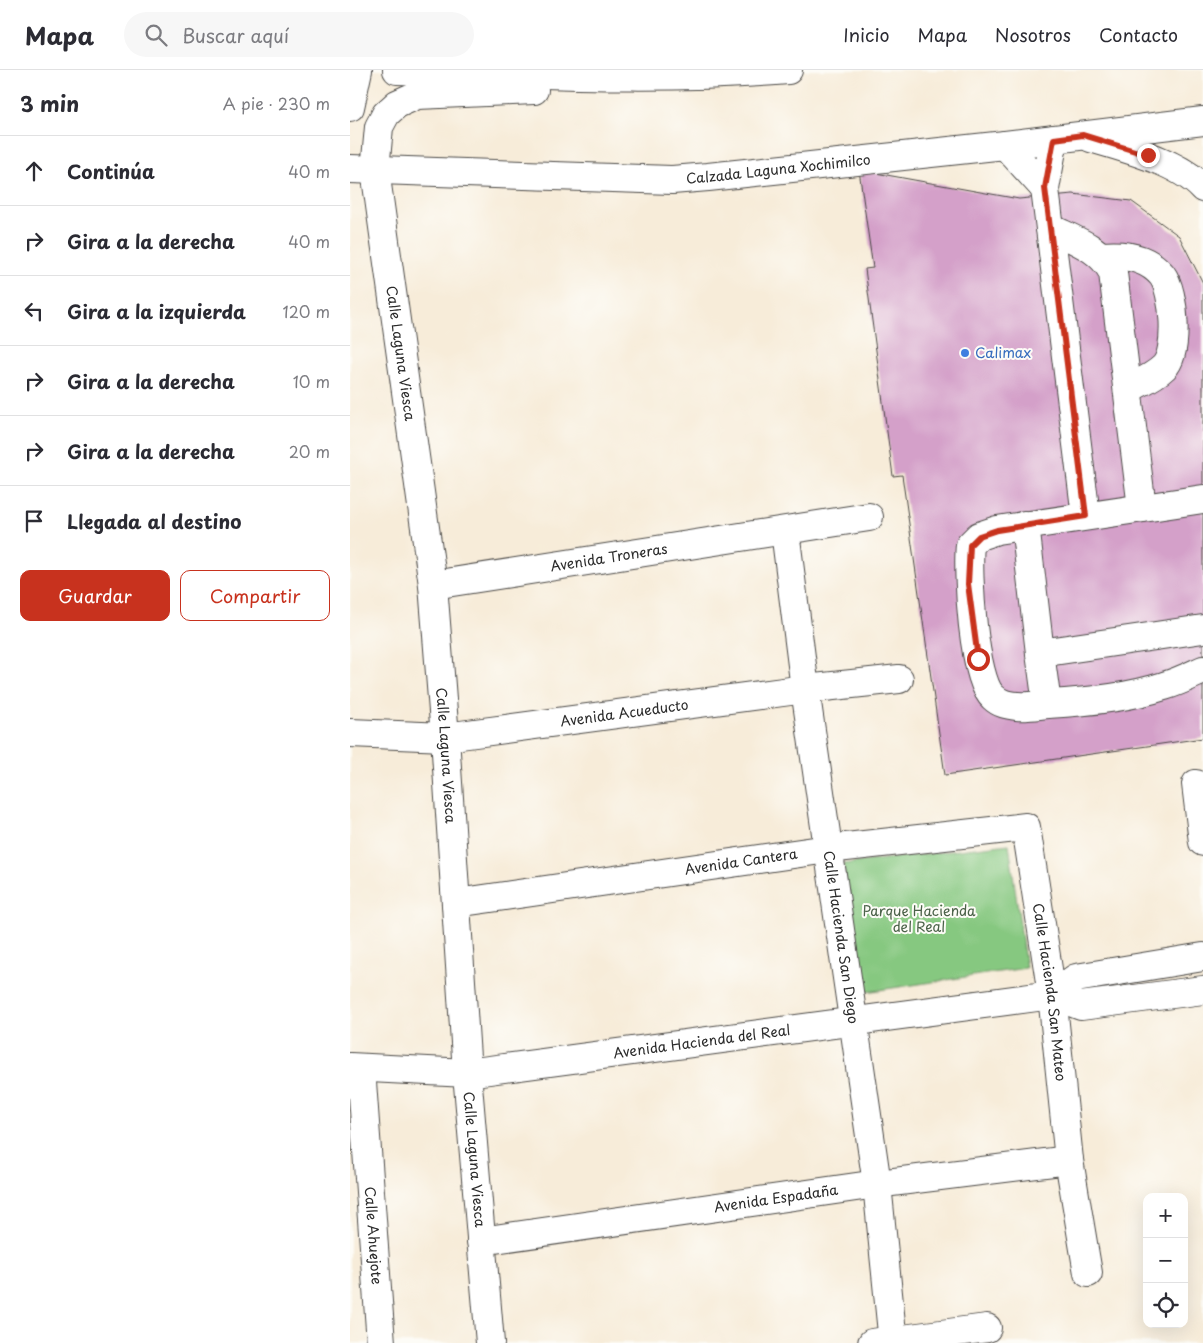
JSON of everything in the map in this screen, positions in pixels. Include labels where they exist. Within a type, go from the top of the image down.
[{"type":"street","points":[[350,107],[358,70]]},
{"type":"street","points":[[397,70],[640,73],[691,76],[788,70]]},
{"type":"street","name":"Calle Laguna Viesca","points":[[490,1343],[466,1073],[445,737],[433,585],[363,169],[386,114],[397,104],[417,95],[646,86],[691,76]]},
{"type":"street","name":"Calzada Laguna Xochimilco","points":[[363,169],[672,180],[1006,145],[1203,121]]},
{"type":"street","points":[[1083,135],[1148,155],[1195,180],[1203,188]]},
{"type":"street","points":[[1054,139],[1045,188],[1086,516]]},
{"type":"street","points":[[1006,145],[1045,188]]},
{"type":"street","points":[[1050,228],[1092,248],[1109,264],[1113,274],[1142,508]]},
{"type":"street","points":[[1102,256],[1118,254],[1135,257],[1151,266],[1162,276],[1169,291],[1174,328],[1172,352],[1165,367],[1128,389]]},
{"type":"street","points":[[1203,498],[997,530],[979,536],[970,545],[970,593],[978,659],[990,696],[999,703],[1019,706],[1116,697],[1162,687],[1203,670]]},
{"type":"street","name":"Avenida Troneras","points":[[433,585],[785,531],[869,516]]},
{"type":"street","points":[[1025,525],[1048,704]]},
{"type":"street","name":"Calle Hacienda San Diego","points":[[785,531],[805,689],[877,1184],[886,1342]]},
{"type":"street","points":[[1040,653],[1203,630]]},
{"type":"street","name":"Avenida Acueducto","points":[[350,733],[445,737],[899,678]]},
{"type":"street","points":[[1196,784],[1203,842]]},
{"type":"street","name":"Avenida Cantera","points":[[456,903],[828,849],[1026,827]]},
{"type":"street","name":"Calle Hacienda San Mateo","points":[[1026,827],[1052,995],[1069,1160],[1088,1273]]},
{"type":"street","name":"Avenida Hacienda del Real","points":[[356,1067],[466,1073],[1052,995],[1076,978],[1203,958]]},
{"type":"street","name":"Avenida Hacienda del Real","points":[[1052,995],[1081,1006],[1203,990]]},
{"type":"street","name":"Calle Ahuejote","points":[[356,1067],[381,1343]]},
{"type":"street","name":"Avenida Espadaña","points":[[482,1241],[877,1184],[1069,1160]]},
{"type":"street","points":[[886,1342],[987,1328]]},
{"type":"green space","name":"Parque Hacienda del Real","points":[[1009,844],[1026,968],[866,992],[843,864]]},
{"type":"building","points":[[859,170],[1019,199],[1073,194],[1131,201],[1179,236],[1203,283],[1203,738],[945,775],[902,475],[893,476],[865,269],[873,268]]},
{"type":"place","name":"Calimax","points":[[965,353]]},
{"type":"route","points":[[978,659],[968,584],[970,545],[979,536],[997,530],[1086,516],[1045,188],[1054,139],[1083,135],[1148,155]]}]
